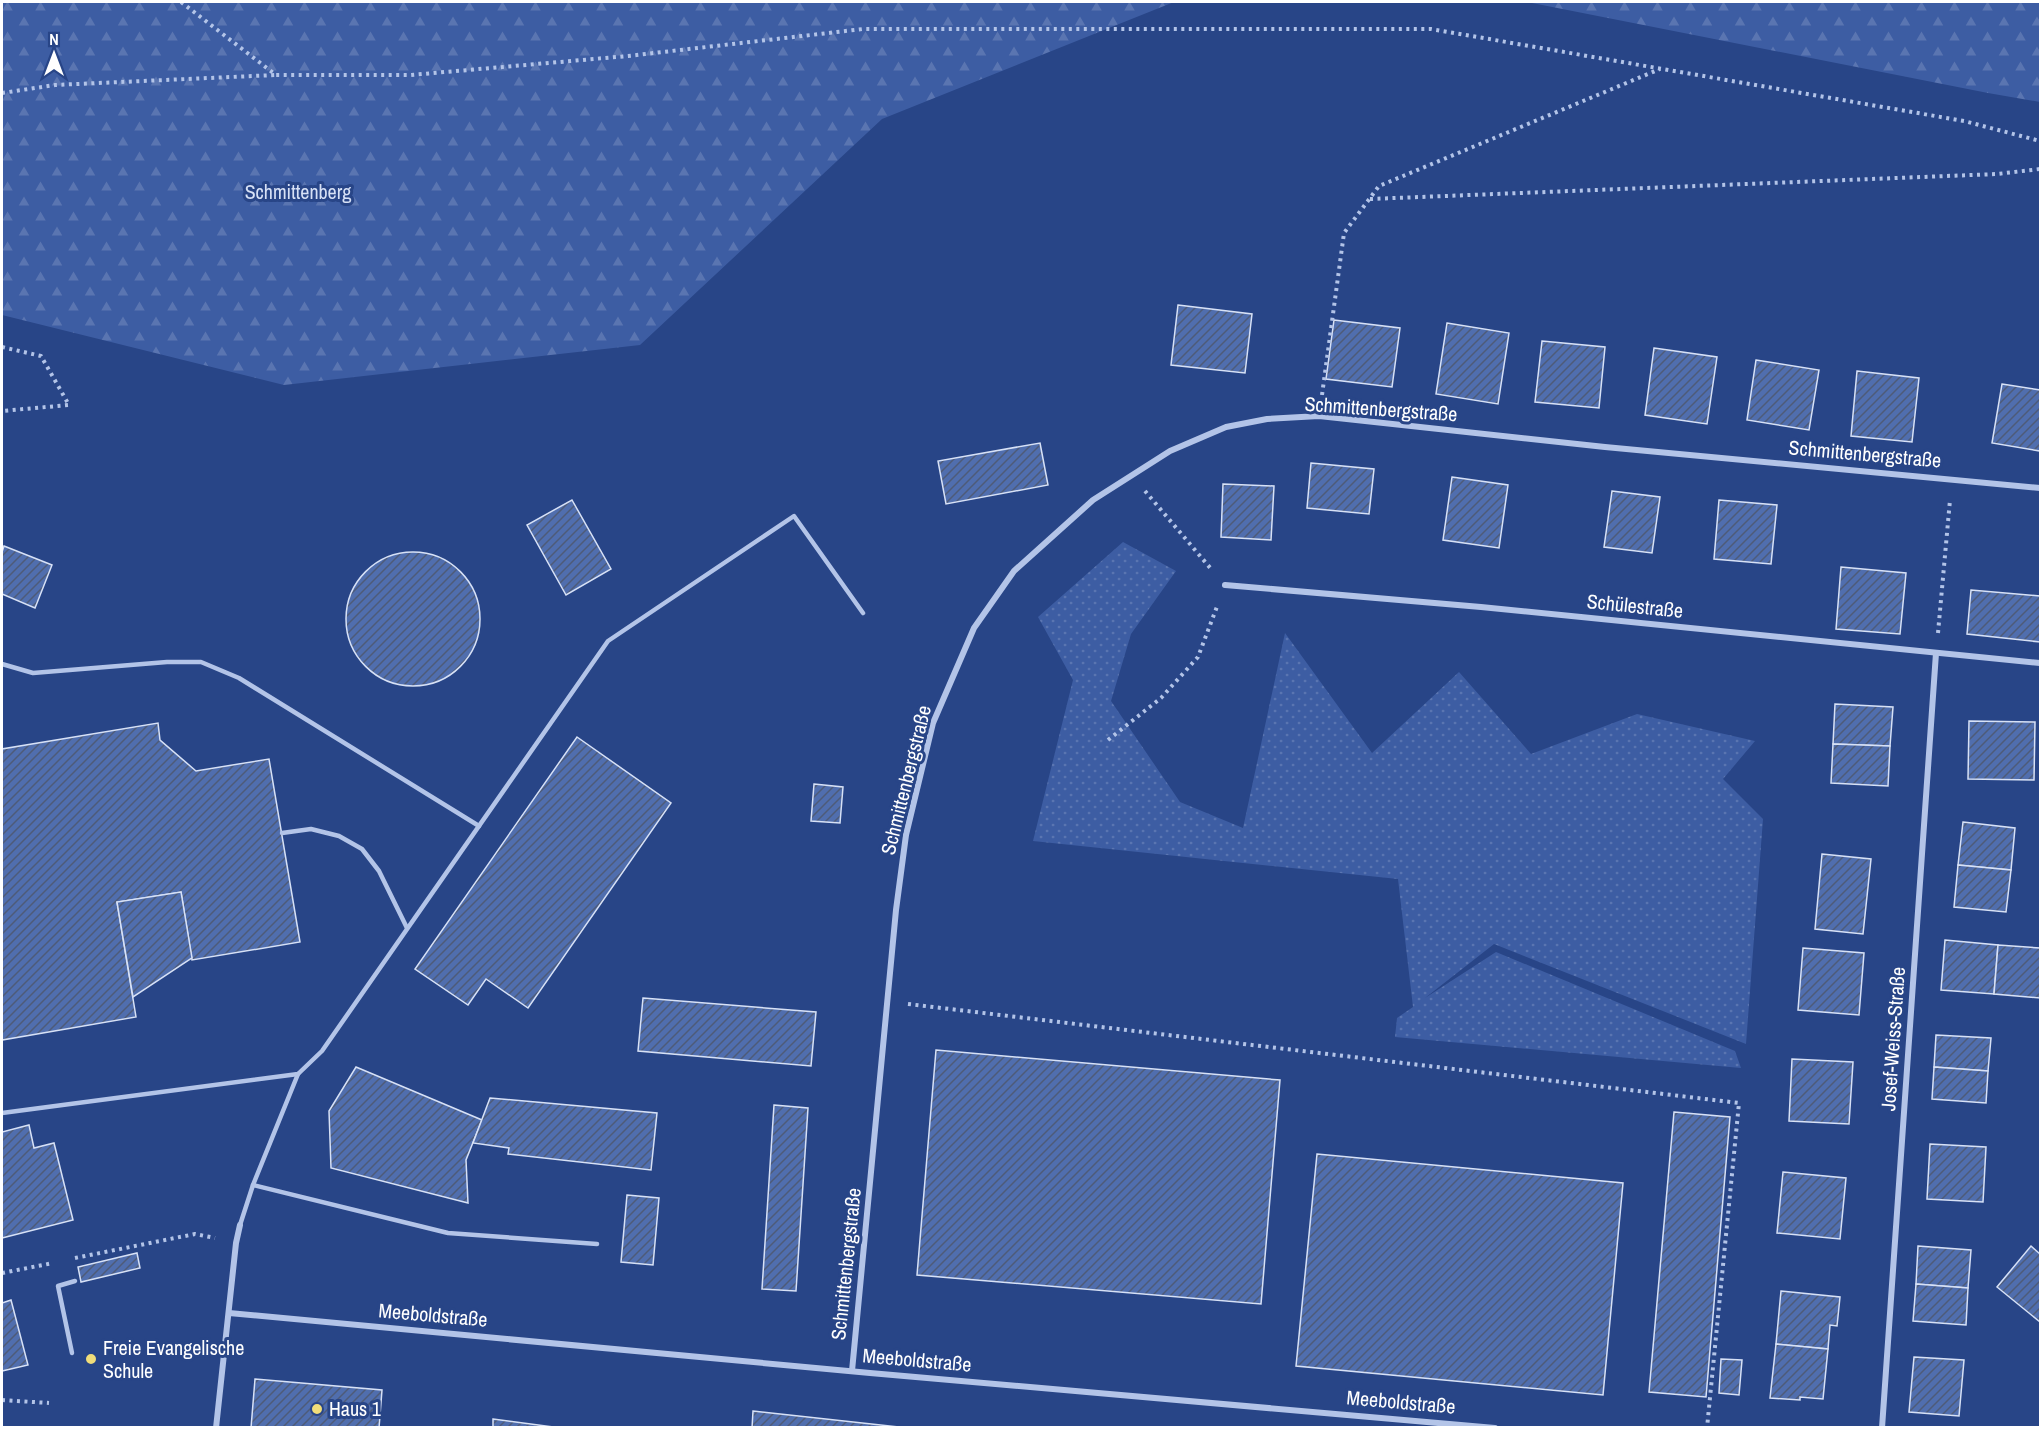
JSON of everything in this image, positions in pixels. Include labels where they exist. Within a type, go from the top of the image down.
[{"type":"street","name":"Schmittenbergstraße","points":[[852,1371],[896,910],[909,824],[933,723],[974,628],[1014,571],[1093,500],[1170,451],[1226,427],[1267,420],[1318,416],[2040,488]]},
{"type":"street","name":"Schülestraße","points":[[1225,585],[1481,607],[2040,663]]},
{"type":"street","name":"Josef-Weiss-Straße","points":[[1882,1428],[1936,652]]},
{"type":"street","points":[[216,1428],[236,1242],[240,1225]]},
{"type":"street","name":"Meeboldstraße","points":[[229,1313],[1495,1428]]},
{"type":"lane","points":[[240,1225],[253,1185],[298,1074],[322,1051],[608,641],[794,516],[863,613]]},
{"type":"lane","points":[[2,664],[33,673],[166,662],[201,662],[239,678],[479,826]]},
{"type":"lane","points":[[282,833],[311,829],[339,836],[362,849],[379,871],[407,928]]},
{"type":"lane","points":[[2,1113],[298,1074]]},
{"type":"lane","points":[[253,1185],[448,1233],[597,1244]]},
{"type":"lane","points":[[72,1353],[58,1286],[75,1281]]},
{"type":"path","points":[[181,2],[276,75]]},
{"type":"path","points":[[2,93],[55,85],[276,75],[411,75],[628,56],[862,29],[1431,29],[1964,121],[2040,141]]},
{"type":"path","points":[[1318,416],[1344,233],[1379,186],[1661,69]]},
{"type":"path","points":[[1370,199],[1997,174],[2040,169]]},
{"type":"path","points":[[2,347],[41,356],[69,405],[2,411]]},
{"type":"path","points":[[1108,740],[1161,698],[1198,657],[1225,585],[1131,474]]},
{"type":"path","points":[[1936,652],[1952,478]]},
{"type":"path","points":[[888,1002],[1739,1103],[1707,1428]]},
{"type":"path","points":[[70,1259],[195,1234],[236,1242]]},
{"type":"path","points":[[2,1273],[58,1262]]},
{"type":"path","points":[[2,1400],[49,1403]]},
{"type":"green space","name":"Schmittenberg","points":[[2,2],[1174,2],[882,119],[640,345],[284,385],[2,315]]},
{"type":"green space","points":[[1527,2],[2040,2],[2040,102],[1988,93]]},
{"type":"green space","points":[[1123,542],[1176,571],[1131,634],[1111,701],[1180,802],[1243,828],[1285,633],[1372,753],[1459,672],[1531,754],[1637,714],[1755,741],[1723,779],[1763,819],[1746,1044],[1494,944],[1425,998],[1496,952],[1735,1051],[1741,1068],[1395,1037],[1397,1018],[1413,1007],[1398,879],[1033,841],[1073,680],[1038,617]]},
{"type":"building","points":[[1178,305],[1252,314],[1245,373],[1171,365]]},
{"type":"building","points":[[1334,320],[1400,328],[1392,387],[1326,379]]},
{"type":"building","points":[[1447,323],[1509,333],[1498,404],[1436,394]]},
{"type":"building","points":[[1542,341],[1605,347],[1599,408],[1535,402]]},
{"type":"building","points":[[1654,348],[1717,357],[1707,424],[1645,415]]},
{"type":"building","points":[[1756,360],[1819,370],[1809,430],[1747,420]]},
{"type":"building","points":[[1857,371],[1919,378],[1912,442],[1851,436]]},
{"type":"building","points":[[2002,384],[2040,390],[2040,451],[1992,443]]},
{"type":"building","points":[[1040,443],[1048,485],[946,504],[938,461]]},
{"type":"building","points":[[1311,463],[1374,469],[1369,514],[1307,508]]},
{"type":"building","points":[[1452,477],[1508,485],[1499,548],[1443,540]]},
{"type":"building","points":[[1223,484],[1274,486],[1271,540],[1221,537]]},
{"type":"building","points":[[1612,491],[1660,497],[1652,553],[1604,547]]},
{"type":"building","points":[[572,500],[611,569],[566,595],[527,525]]},
{"type":"building","points":[[1719,500],[1777,505],[1771,564],[1714,559]]},
{"type":"building","points":[[4,546],[52,565],[35,608],[2,594]]},
{"type":"building","points":[[413,552],[439,557],[461,571],[475,593],[480,619],[475,645],[461,667],[439,681],[413,686],[387,681],[365,667],[351,645],[346,619],[351,593],[365,571],[387,557]]},
{"type":"building","points":[[1841,567],[1906,573],[1900,634],[1836,629]]},
{"type":"building","points":[[1971,590],[2040,596],[2040,642],[1967,634]]},
{"type":"building","points":[[1835,704],[1893,707],[1890,746],[1833,744]]},
{"type":"building","points":[[1969,721],[2035,722],[2034,780],[1968,779]]},
{"type":"building","points":[[158,723],[160,740],[196,771],[269,759],[300,942],[192,960],[181,892],[117,902],[136,1017],[2,1040],[2,749]]},
{"type":"building","points":[[577,737],[671,803],[528,1008],[486,979],[468,1005],[415,969]]},
{"type":"building","points":[[1833,744],[1890,746],[1888,786],[1831,783]]},
{"type":"building","points":[[814,784],[843,787],[840,823],[811,821]]},
{"type":"building","points":[[1963,822],[2015,828],[2011,870],[1958,865]]},
{"type":"building","points":[[1822,854],[1871,859],[1863,934],[1815,929]]},
{"type":"building","points":[[1958,865],[2011,870],[2006,912],[1954,907]]},
{"type":"building","points":[[181,892],[192,958],[133,997],[117,902]]},
{"type":"building","points":[[1945,940],[1998,945],[1994,994],[1941,990]]},
{"type":"building","points":[[1998,945],[2040,948],[2040,998],[1994,994]]},
{"type":"building","points":[[1803,948],[1864,953],[1859,1015],[1798,1010]]},
{"type":"building","points":[[643,998],[816,1012],[811,1066],[638,1051]]},
{"type":"building","points":[[1936,1035],[1991,1038],[1988,1071],[1934,1067]]},
{"type":"building","points":[[936,1050],[1280,1080],[1261,1304],[917,1275]]},
{"type":"building","points":[[1792,1059],[1853,1062],[1849,1124],[1789,1121]]},
{"type":"building","points":[[356,1067],[482,1120],[466,1160],[468,1203],[331,1168],[329,1111]]},
{"type":"building","points":[[1934,1067],[1988,1071],[1986,1103],[1932,1099]]},
{"type":"building","points":[[490,1098],[657,1113],[651,1170],[508,1154],[509,1148],[473,1143]]},
{"type":"building","points":[[774,1105],[808,1108],[796,1291],[762,1289]]},
{"type":"building","points":[[1674,1112],[1730,1117],[1706,1397],[1649,1392]]},
{"type":"building","points":[[29,1125],[34,1148],[54,1143],[73,1220],[2,1238],[2,1132]]},
{"type":"building","points":[[1930,1144],[1986,1147],[1983,1202],[1927,1199]]},
{"type":"building","points":[[1317,1154],[1623,1183],[1603,1395],[1296,1366]]},
{"type":"building","points":[[1783,1172],[1846,1178],[1840,1239],[1777,1233]]},
{"type":"building","points":[[627,1195],[659,1198],[653,1265],[621,1262]]},
{"type":"building","points":[[1918,1246],[1971,1250],[1968,1288],[1916,1284]]},
{"type":"building","points":[[2031,1246],[2040,1254],[2040,1322],[1997,1287]]},
{"type":"building","points":[[137,1253],[140,1268],[81,1282],[78,1267]]},
{"type":"building","points":[[1916,1284],[1968,1288],[1966,1325],[1913,1321]]},
{"type":"building","points":[[1781,1291],[1840,1297],[1837,1326],[1830,1325],[1828,1349],[1776,1344]]},
{"type":"building","points":[[11,1300],[28,1365],[2,1371],[2,1303]]},
{"type":"building","points":[[1776,1344],[1828,1349],[1823,1399],[1770,1398]]},
{"type":"building","points":[[1914,1357],[1964,1360],[1959,1416],[1909,1412]]},
{"type":"building","points":[[1721,1359],[1742,1360],[1739,1395],[1719,1393]]},
{"type":"building","name":"Haus 1","points":[[255,1379],[382,1390],[379,1428],[251,1428]]},
{"type":"building","points":[[753,1411],[908,1428],[752,1428]]},
{"type":"building","points":[[493,1419],[561,1428],[493,1428]]},
{"type":"place","name":"Freie Evangelische Schule","points":[[91,1359]]},
{"type":"place","name":"Haus 1","points":[[317,1409]]}]
